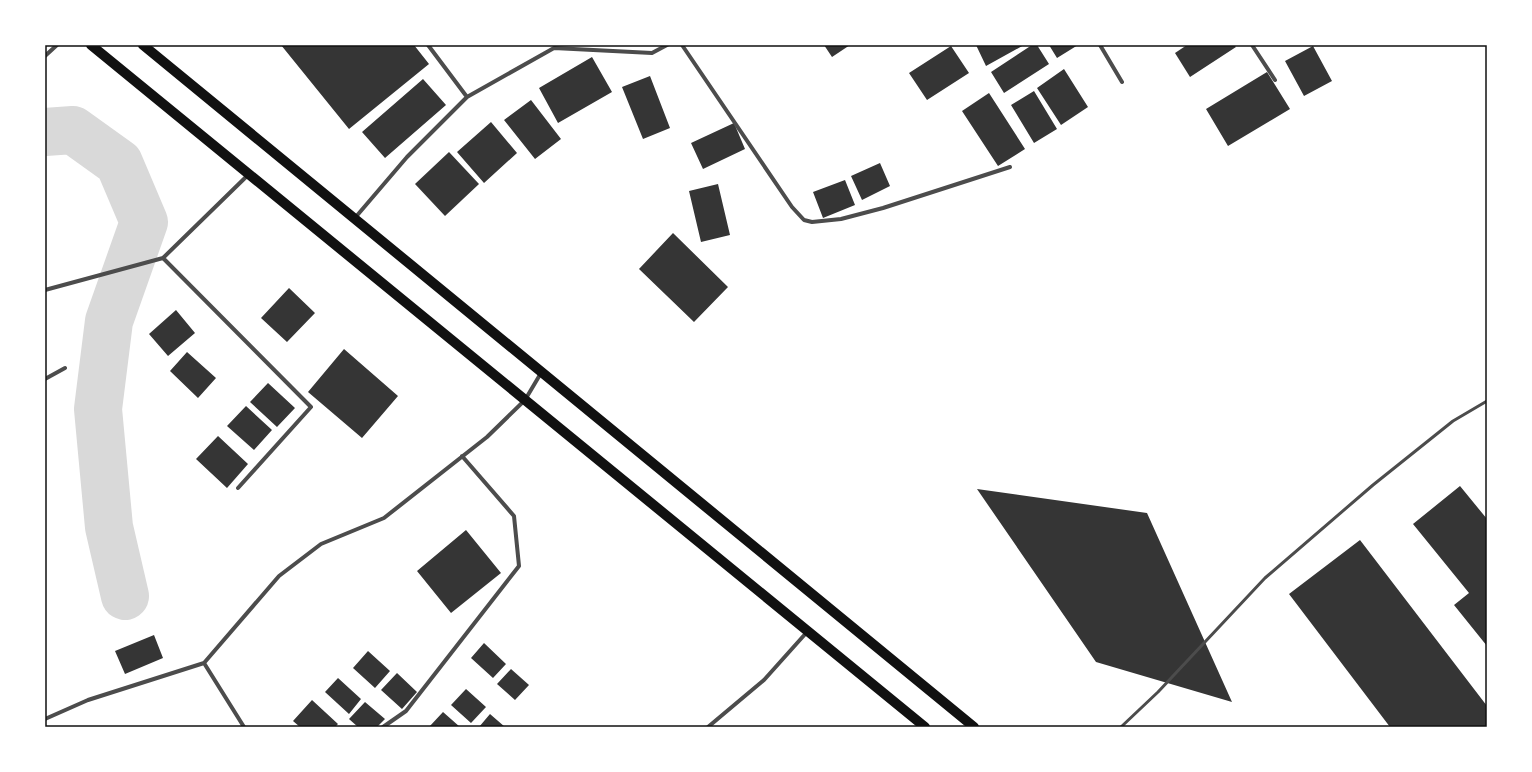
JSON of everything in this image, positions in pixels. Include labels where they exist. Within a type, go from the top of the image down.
[{"type":"main road","points":[[91,45],[248,175],[925,727]]},
{"type":"main road","points":[[143,45],[541,374],[974,727]]},
{"type":"street","points":[[45,56],[57,45]]},
{"type":"street","points":[[428,45],[467,97]]},
{"type":"street","points":[[354,219],[407,157],[467,97],[554,48],[652,53],[667,45]]},
{"type":"street","points":[[682,45],[792,207],[804,220],[812,222],[841,220],[1010,167]]},
{"type":"street","points":[[1100,45],[1122,82]]},
{"type":"street","points":[[1252,45],[1274,80]]},
{"type":"street","points":[[45,290],[163,258],[248,175]]},
{"type":"street","points":[[163,258],[311,407],[238,488]]},
{"type":"street","points":[[45,379],[65,368]]},
{"type":"street","points":[[45,719],[88,700],[204,663],[279,576],[321,544],[384,518],[487,437],[525,400],[541,374]]},
{"type":"street","points":[[383,727],[406,711],[519,566],[514,516],[462,456]]},
{"type":"street","points":[[708,727],[764,680],[808,631]]},
{"type":"street","points":[[204,663],[244,727]]},
{"type":"lane","points":[[1121,727],[1158,692],[1265,578],[1379,480],[1453,421],[1487,401]]},
{"type":"building","points":[[281,45],[414,45],[429,64],[349,129]]},
{"type":"building","points":[[824,45],[850,45],[832,57]]},
{"type":"building","points":[[976,45],[1024,45],[986,66]]},
{"type":"building","points":[[1032,45],[1037,45],[1049,64],[1004,93],[991,72]]},
{"type":"building","points":[[1049,45],[1078,45],[1057,58]]},
{"type":"building","points":[[1187,45],[1234,45],[1236,47],[1190,77],[1175,53]]},
{"type":"building","points":[[951,46],[969,73],[927,100],[909,73]]},
{"type":"building","points":[[1313,46],[1332,81],[1304,96],[1285,61]]},
{"type":"building","points":[[592,57],[612,92],[558,123],[539,88]]},
{"type":"building","points":[[1064,69],[1088,107],[1061,125],[1037,88]]},
{"type":"building","points":[[1267,72],[1290,109],[1228,146],[1206,109]]},
{"type":"building","points":[[650,76],[670,128],[643,139],[622,87]]},
{"type":"building","points":[[423,79],[446,105],[385,158],[362,132]]},
{"type":"building","points":[[1034,91],[1057,129],[1034,143],[1011,105]]},
{"type":"building","points":[[989,93],[1025,149],[998,166],[962,111]]},
{"type":"building","points":[[531,100],[561,139],[535,159],[504,120]]},
{"type":"building","points":[[491,122],[517,153],[484,183],[457,152]]},
{"type":"building","points":[[734,123],[745,149],[703,169],[691,143]]},
{"type":"building","points":[[449,152],[479,184],[445,216],[415,184]]},
{"type":"building","points":[[880,163],[890,186],[862,200],[851,176]]},
{"type":"building","points":[[845,180],[855,205],[823,218],[813,192]]},
{"type":"building","points":[[718,184],[730,235],[701,242],[689,191]]},
{"type":"building","points":[[673,233],[728,287],[694,322],[639,269]]},
{"type":"building","points":[[289,288],[315,313],[287,342],[261,318]]},
{"type":"building","points":[[176,310],[195,333],[168,356],[149,334]]},
{"type":"building","points":[[344,349],[398,396],[362,438],[308,392]]},
{"type":"building","points":[[187,352],[216,378],[198,398],[170,371]]},
{"type":"building","points":[[268,383],[295,408],[277,427],[250,402]]},
{"type":"building","points":[[246,406],[272,430],[254,450],[227,426]]},
{"type":"building","points":[[218,436],[248,464],[227,488],[196,459]]},
{"type":"building","points":[[1460,486],[1487,519],[1487,646],[1454,605],[1469,593],[1413,524]]},
{"type":"building","points":[[977,489],[1147,513],[1232,702],[1096,662]]},
{"type":"building","points":[[466,530],[501,573],[451,613],[417,571]]},
{"type":"building","points":[[1360,540],[1487,706],[1487,727],[1390,727],[1289,594]]},
{"type":"building","points":[[154,635],[163,658],[125,674],[115,651]]},
{"type":"building","points":[[484,643],[506,664],[493,678],[471,658]]},
{"type":"building","points":[[368,651],[390,671],[375,688],[353,668]]},
{"type":"building","points":[[511,669],[529,685],[515,700],[497,684]]},
{"type":"building","points":[[397,673],[417,692],[402,709],[381,690]]},
{"type":"building","points":[[338,678],[361,699],[349,714],[325,692]]},
{"type":"building","points":[[466,689],[486,707],[471,723],[451,705]]},
{"type":"building","points":[[312,700],[338,724],[335,727],[300,727],[293,721]]},
{"type":"building","points":[[365,702],[385,719],[377,727],[358,727],[349,719]]},
{"type":"building","points":[[443,712],[460,727],[429,727]]},
{"type":"building","points":[[490,714],[505,727],[479,727]]},
{"type":"waterway","points":[[45,132],[73,130],[119,163],[144,222],[109,321],[98,409],[109,527],[125,596]]}]
